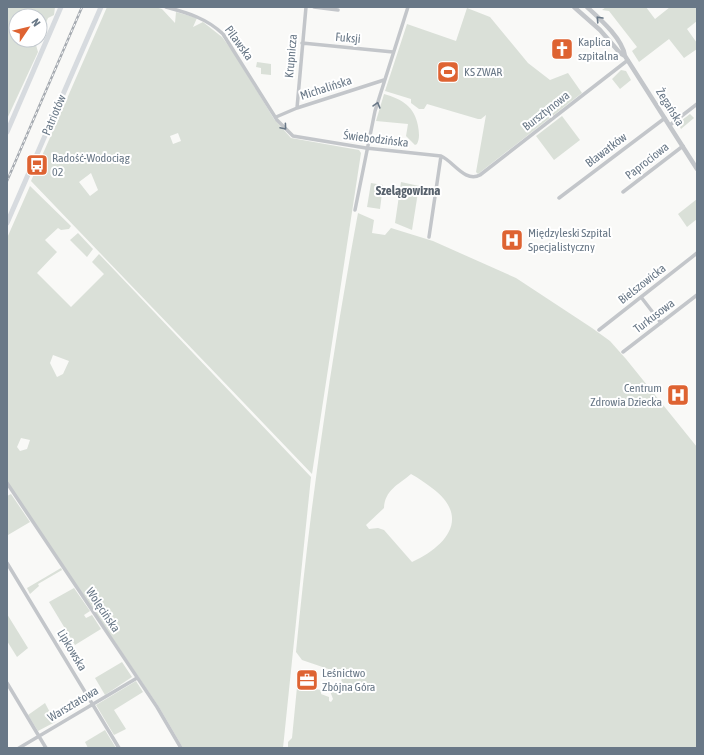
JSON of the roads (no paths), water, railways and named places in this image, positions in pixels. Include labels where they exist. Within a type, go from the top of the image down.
[{"type":"main road","points":[[7,132],[61,7]]},
{"type":"main road","name":"Patriotów","points":[[7,223],[101,7]]},
{"type":"street","name":"Pilawska","points":[[166,7],[203,19],[224,34],[276,117]]},
{"type":"street","name":"Krupnicza","points":[[297,108],[306,7]]},
{"type":"street","points":[[314,7],[338,10]]},
{"type":"street","points":[[355,210],[366,148],[384,80],[408,7]]},
{"type":"street","name":"Żegańska","points":[[574,7],[600,30],[627,58],[697,169]]},
{"type":"street","name":"Żegańska","points":[[587,7],[612,33],[624,50],[627,58]]},
{"type":"street","name":"Fuksji","points":[[302,43],[393,52]]},
{"type":"street","name":"Bursztynowa","points":[[476,177],[627,58]]},
{"type":"street","name":"Michalińska","points":[[276,117],[297,108],[384,80]]},
{"type":"street","points":[[670,126],[697,104]]},
{"type":"street","name":"Świebodzińska","points":[[276,117],[293,136],[366,148],[441,156],[464,173],[476,177]]},
{"type":"street","name":"Bławatków","points":[[560,198],[665,118]]},
{"type":"street","name":"Paprociowa","points":[[623,192],[683,146]]},
{"type":"street","points":[[429,237],[441,156]]},
{"type":"street","name":"Bielszowicka","points":[[599,330],[697,253]]},
{"type":"street","name":"Turkusowa","points":[[623,352],[697,295]]},
{"type":"street","points":[[641,297],[661,323]]},
{"type":"street","name":"Wolęcińska","points":[[7,483],[161,714],[181,748]]},
{"type":"street","name":"Lipkowska","points":[[7,563],[119,748]]},
{"type":"street","name":"Warsztatowa","points":[[19,748],[137,678]]},
{"type":"street","points":[[7,683],[46,748]]},
{"type":"railway","points":[[7,181],[82,7]]},
{"type":"place","name":"Kaplica szpitalna","points":[[562,49]]},
{"type":"place","name":"KS ZWAR","points":[[448,72]]},
{"type":"place","name":"Radość-Wodociąg 02","points":[[37,165]]},
{"type":"place","name":"Międzyleski Szpital Specjalistyczny","points":[[512,240]]},
{"type":"place","name":"Centrum Zdrowia Dziecka","points":[[678,395]]},
{"type":"place","name":"Leśnictwo Zbójna Góra","points":[[307,680]]},
{"type":"district","name":"Szelągowizna","points":[[408,190]]}]
